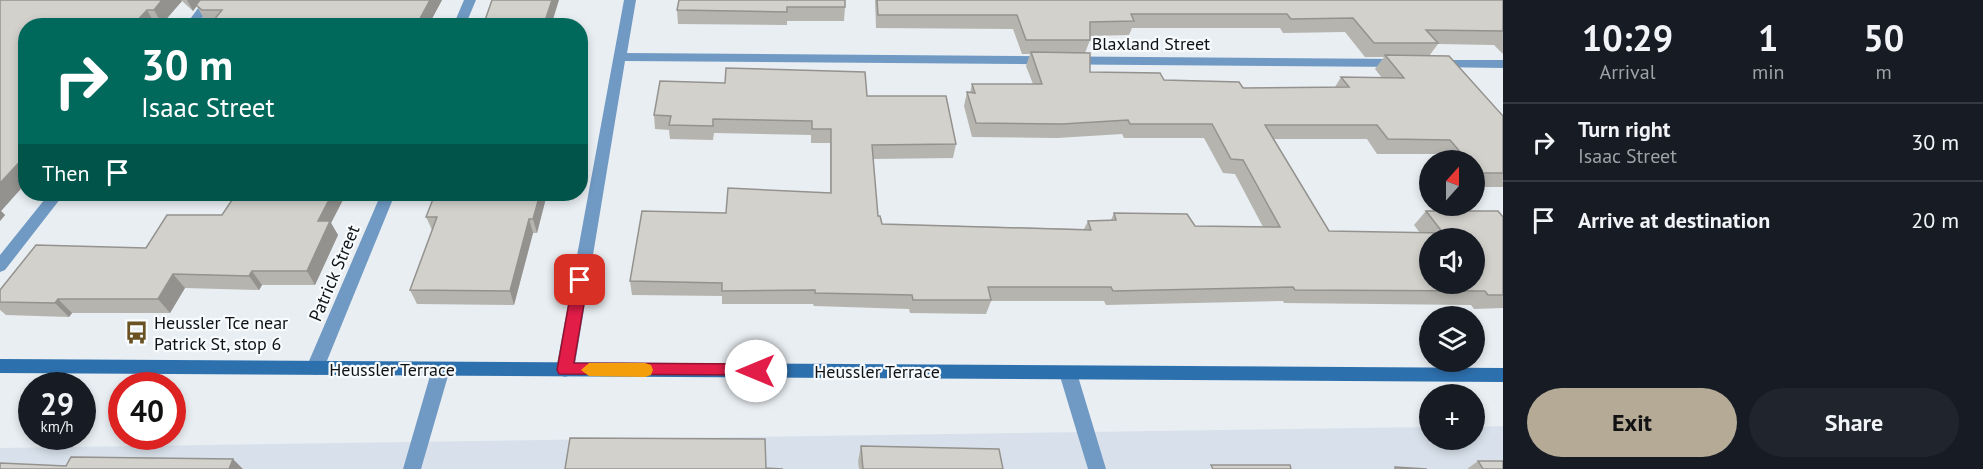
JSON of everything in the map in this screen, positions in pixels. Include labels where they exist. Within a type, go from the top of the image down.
[{"type":"street","points":[[196,18],[210,0]]},
{"type":"street","points":[[462,18],[470,0]]},
{"type":"street","points":[[565,370],[630,0]]},
{"type":"street","name":"Blaxland Street","points":[[619,57],[1503,64]]},
{"type":"street","points":[[0,266],[51,201]]},
{"type":"street","name":"Patrick Street","points":[[315,368],[385,201]]},
{"type":"street","name":"Heussler Terrace","points":[[0,366],[1503,375]]},
{"type":"street","points":[[412,469],[441,369]]},
{"type":"street","points":[[1068,373],[1097,469]]},
{"type":"shaded area","points":[[1503,426],[1503,469],[0,469],[0,448],[96,450],[96,447],[108,446],[108,450],[186,450],[186,445],[1419,427],[1419,450],[1485,450],[1485,427]]},
{"type":"building","points":[[0,0],[162,0],[154,10],[147,10],[140,18],[18,18],[18,164],[0,183]]},
{"type":"building","points":[[200,0],[430,0],[420,18],[216,18],[222,10],[202,10],[196,5]]},
{"type":"building","points":[[492,0],[552,0],[546,18],[486,18]]},
{"type":"building","points":[[679,0],[845,0],[845,7],[787,7],[787,12],[677,10]]},
{"type":"building","points":[[877,0],[1503,0],[1503,31],[1426,30],[1438,43],[1374,43],[1353,18],[1291,19],[1287,14],[1131,14],[1134,21],[1090,22],[1090,40],[1026,40],[1017,15],[878,15]]},
{"type":"building","points":[[1031,52],[1090,53],[1090,72],[1160,73],[1164,80],[1239,82],[1243,88],[1349,87],[1341,77],[1404,78],[1385,55],[1449,56],[1503,116],[1503,173],[1485,173],[1485,150],[1458,150],[1450,140],[1388,139],[1377,125],[1265,125],[1329,231],[1419,233],[1419,291],[1295,290],[1293,287],[1113,291],[1111,287],[988,287],[991,300],[913,300],[912,295],[815,293],[815,290],[722,291],[722,283],[630,281],[642,211],[726,213],[728,188],[831,193],[831,129],[812,129],[812,121],[713,119],[713,126],[669,125],[671,116],[654,115],[660,81],[725,83],[726,68],[865,72],[867,96],[946,96],[956,144],[872,145],[878,216],[882,224],[1091,230],[1088,221],[1116,220],[1114,213],[1187,214],[1195,226],[1280,227],[1243,160],[1231,159],[1212,124],[1130,124],[1128,120],[1062,124],[976,123],[967,92],[975,93],[972,84],[1042,84]]},
{"type":"building","points":[[231,201],[328,201],[318,221],[330,221],[307,271],[252,271],[249,276],[173,274],[158,299],[58,299],[55,303],[0,302],[0,290],[36,245],[146,248],[167,215],[222,215]]},
{"type":"building","points":[[432,201],[538,201],[533,219],[529,219],[510,291],[410,290],[437,217],[426,217]]},
{"type":"building","points":[[1485,211],[1498,211],[1503,217],[1503,295],[1488,295],[1485,291],[1485,228],[1439,228],[1430,216],[1485,216]]},
{"type":"building","points":[[570,438],[765,439],[766,468],[783,469],[565,469]]},
{"type":"building","points":[[861,446],[999,449],[1003,469],[863,469]]},
{"type":"building","points":[[71,457],[233,459],[229,469],[0,469],[0,463],[66,466]]},
{"type":"building","points":[[1478,461],[1503,461],[1503,469],[1483,469]]},
{"type":"building","points":[[1211,465],[1290,465],[1291,469],[1213,469]]},
{"type":"building","points":[[1395,467],[1427,469],[1395,469]]},
{"type":"slow traffic","points":[[589,370],[645,370]]},
{"type":"place","name":"Heussler Tce near Patrick St, stop 6","points":[[136,332]]},
{"type":"route","points":[[580,280],[565,370],[756,371]]}]
